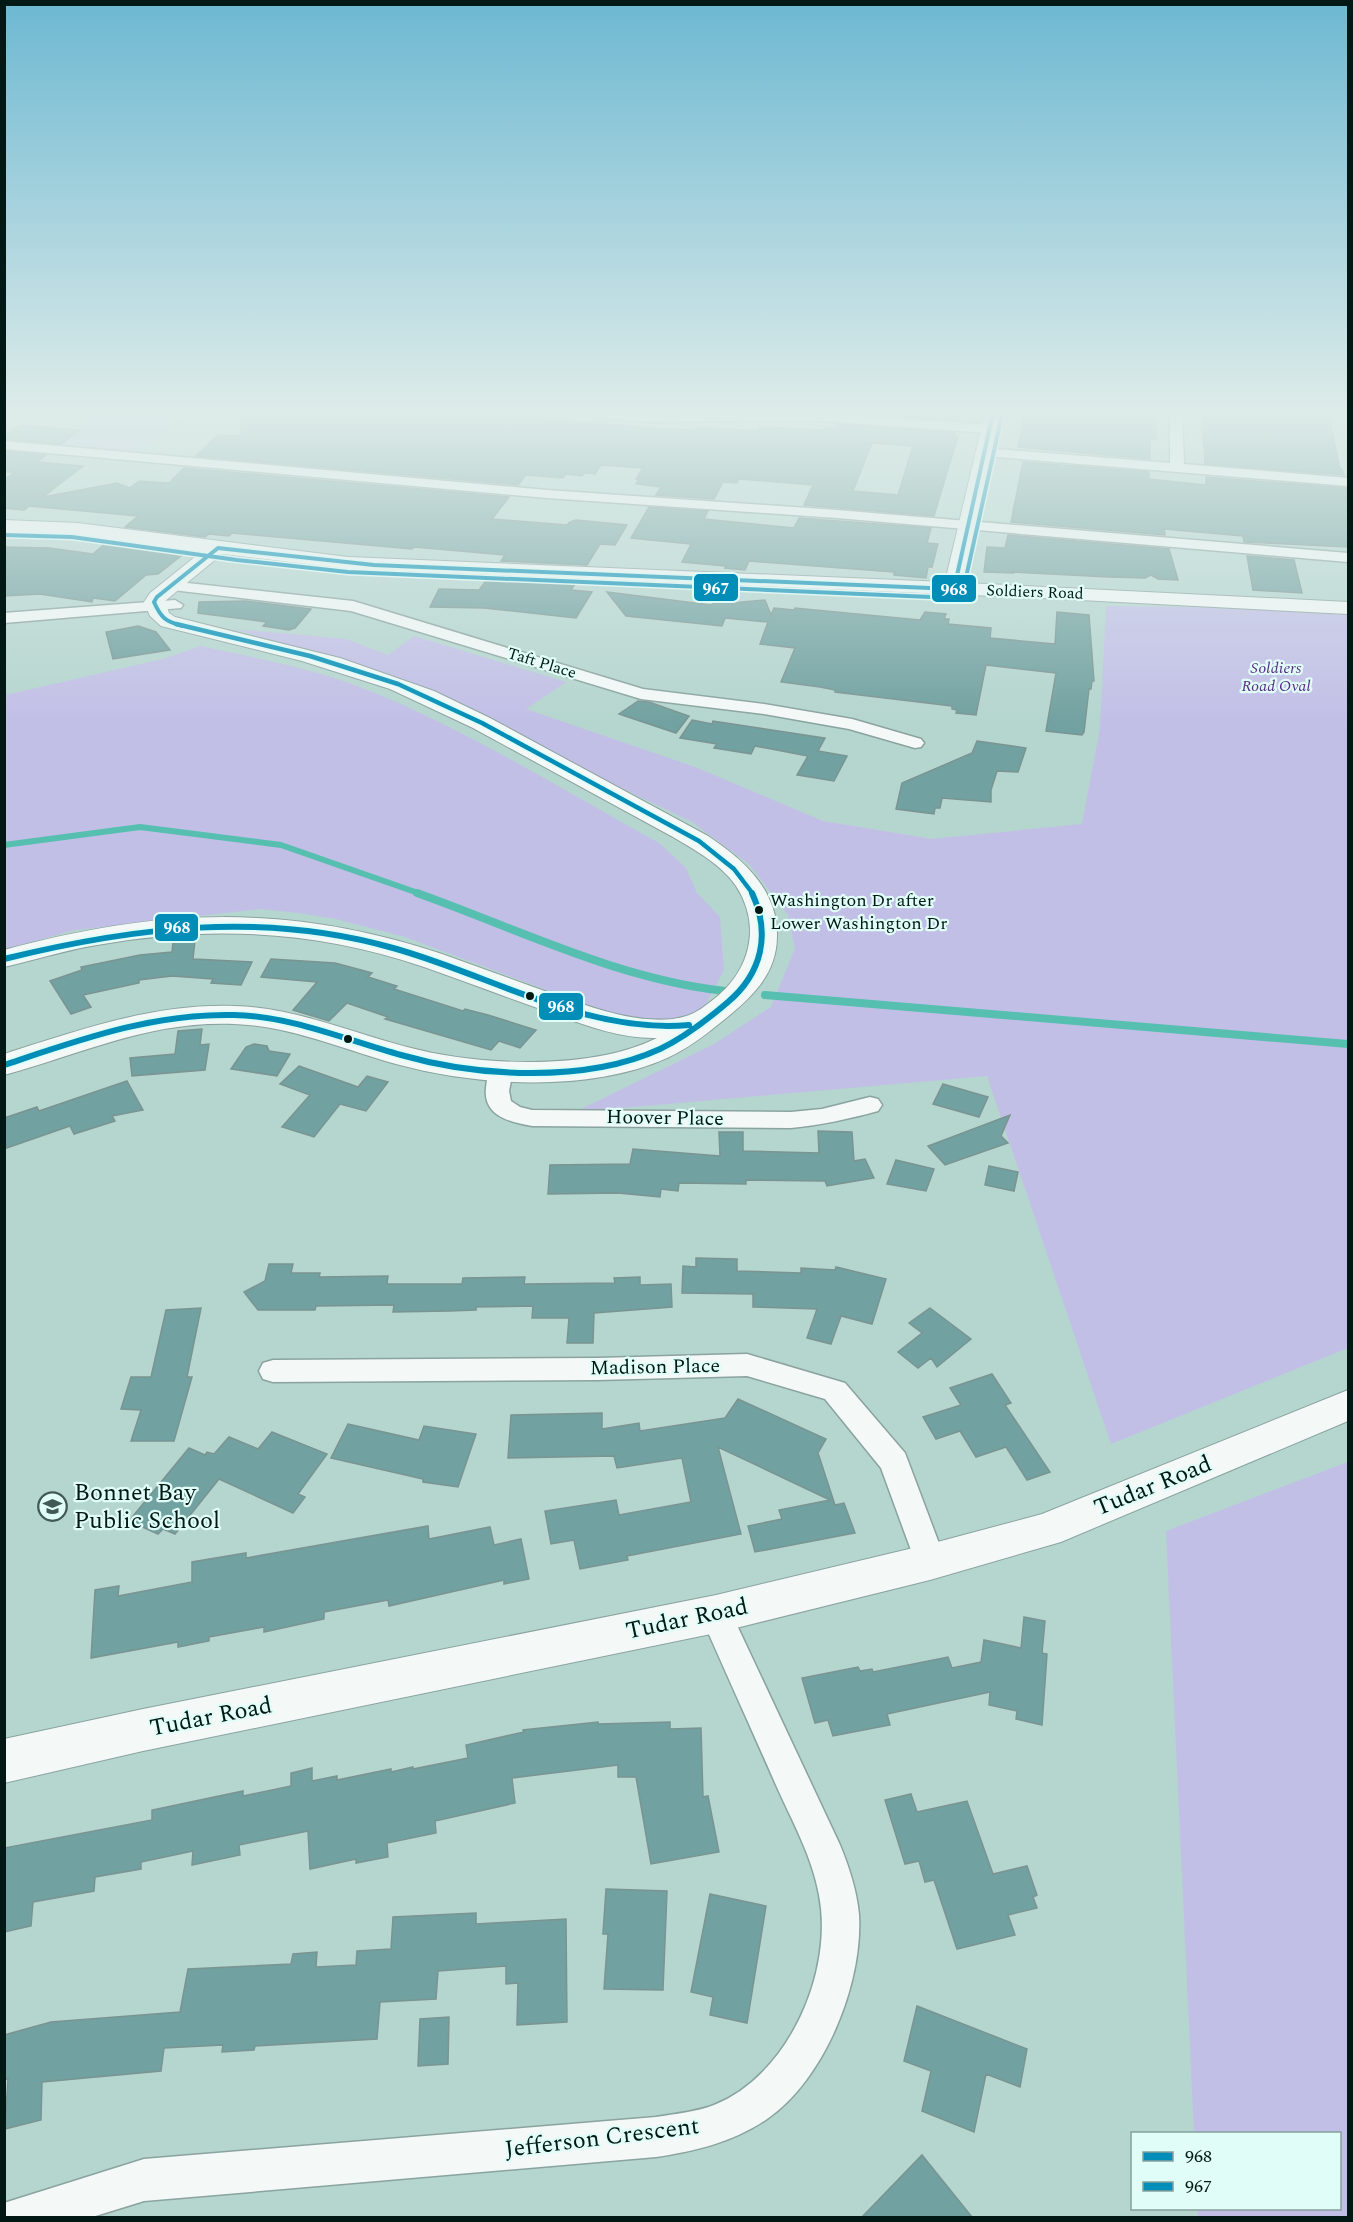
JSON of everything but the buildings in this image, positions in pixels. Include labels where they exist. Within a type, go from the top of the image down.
[{"type":"street","points":[[856,517],[1348,558]]},
{"type":"street","points":[[954,589],[971,517]]},
{"type":"street","name":"Soldiers Road","points":[[4,526],[37,525],[74,528],[228,550],[374,565],[1348,608]]},
{"type":"street","points":[[4,618],[170,606],[228,550]]},
{"type":"street","points":[[170,606],[228,550]]},
{"type":"street","name":"Taft Place","points":[[190,589],[353,606],[641,694],[764,709],[852,724],[915,743]]},
{"type":"street","points":[[4,1065],[133,1024],[204,1014],[267,1017],[297,1023],[409,1058],[447,1066],[531,1073],[566,1072],[612,1065],[642,1057],[684,1038],[732,1001],[756,970],[762,950],[763,922],[753,891],[739,872],[715,853],[481,724],[402,686],[301,653],[201,631],[170,606]]},
{"type":"street","points":[[4,958],[72,940],[174,925],[260,923],[336,934],[406,952],[606,1023],[631,1028],[665,1030],[691,1025],[709,1017]]},
{"type":"street","points":[[501,1070],[550,1066],[567,1062],[590,1049],[606,1023]]},
{"type":"street","name":"Hoover Place","points":[[501,1070],[496,1087],[499,1106],[518,1116],[532,1118],[791,1120],[822,1117],[870,1105]]},
{"type":"street","name":"Madison Place","points":[[273,1371],[598,1369],[747,1365],[835,1391],[894,1462],[930,1562]]},
{"type":"street","name":"Tudar Road","points":[[4,1761],[143,1730],[716,1614],[930,1562],[1047,1530],[1348,1405]]},
{"type":"street","name":"Jefferson Crescent","points":[[18,2217],[144,2180],[633,2139],[689,2131],[731,2118],[778,2085],[814,2037],[824,2012],[836,1963],[840,1913],[836,1886],[827,1858],[716,1614]]},
{"type":"green space","name":"Soldiers Road Oval","points":[[1106,606],[1348,609],[1348,1348],[1111,1444],[987,1076],[575,1112],[714,1044],[771,1007],[795,948],[788,915],[749,864],[692,822],[382,673],[234,629],[346,639],[388,655],[414,636],[566,682],[526,709],[695,767],[823,821],[932,839],[1082,824],[1100,728]]},
{"type":"green space","points":[[201,646],[310,671],[373,692],[482,744],[659,843],[686,868],[697,893],[720,917],[724,970],[706,1004],[690,1016],[671,1021],[651,1021],[611,1014],[405,937],[336,919],[260,909],[75,930],[5,949],[5,695],[163,659]]},
{"type":"green space","points":[[1348,1462],[1348,2217],[1198,2217],[1197,2210],[1341,2210],[1341,2132],[1194,2132],[1166,1531]]},
{"type":"waterway","points":[[4,845],[140,827],[281,845],[421,894]]},
{"type":"waterway","points":[[417,893],[607,964],[685,985],[725,991]]},
{"type":"waterway","points":[[765,995],[1348,1044]]},
{"type":"transit line","name":"968","points":[[954,589],[970,517]]},
{"type":"transit line","name":"967","points":[[963,591],[979,517]]},
{"type":"transit line","name":"967","points":[[4,535],[72,537],[237,560],[348,572],[954,598]]},
{"type":"transit line","name":"968","points":[[4,1065],[90,1037],[148,1022],[178,1017],[237,1015],[280,1021],[404,1056],[464,1068],[531,1072],[597,1067],[655,1051],[684,1035],[740,991],[748,982],[759,961],[763,935],[762,919],[752,892],[734,869],[699,841],[482,723],[398,684],[310,656],[168,622],[160,616],[154,602],[157,597],[218,548],[374,565],[954,589]]},
{"type":"transit line","name":"968","points":[[4,959],[101,937],[150,930],[247,925],[296,928],[345,936],[393,948],[570,1010],[608,1021],[648,1027],[689,1025]]},
{"type":"place","name":"Washington Dr after Lower Washington Dr","points":[[759,910]]},
{"type":"place","name":"Bonnet Bay Public School","points":[[53,1507]]}]
